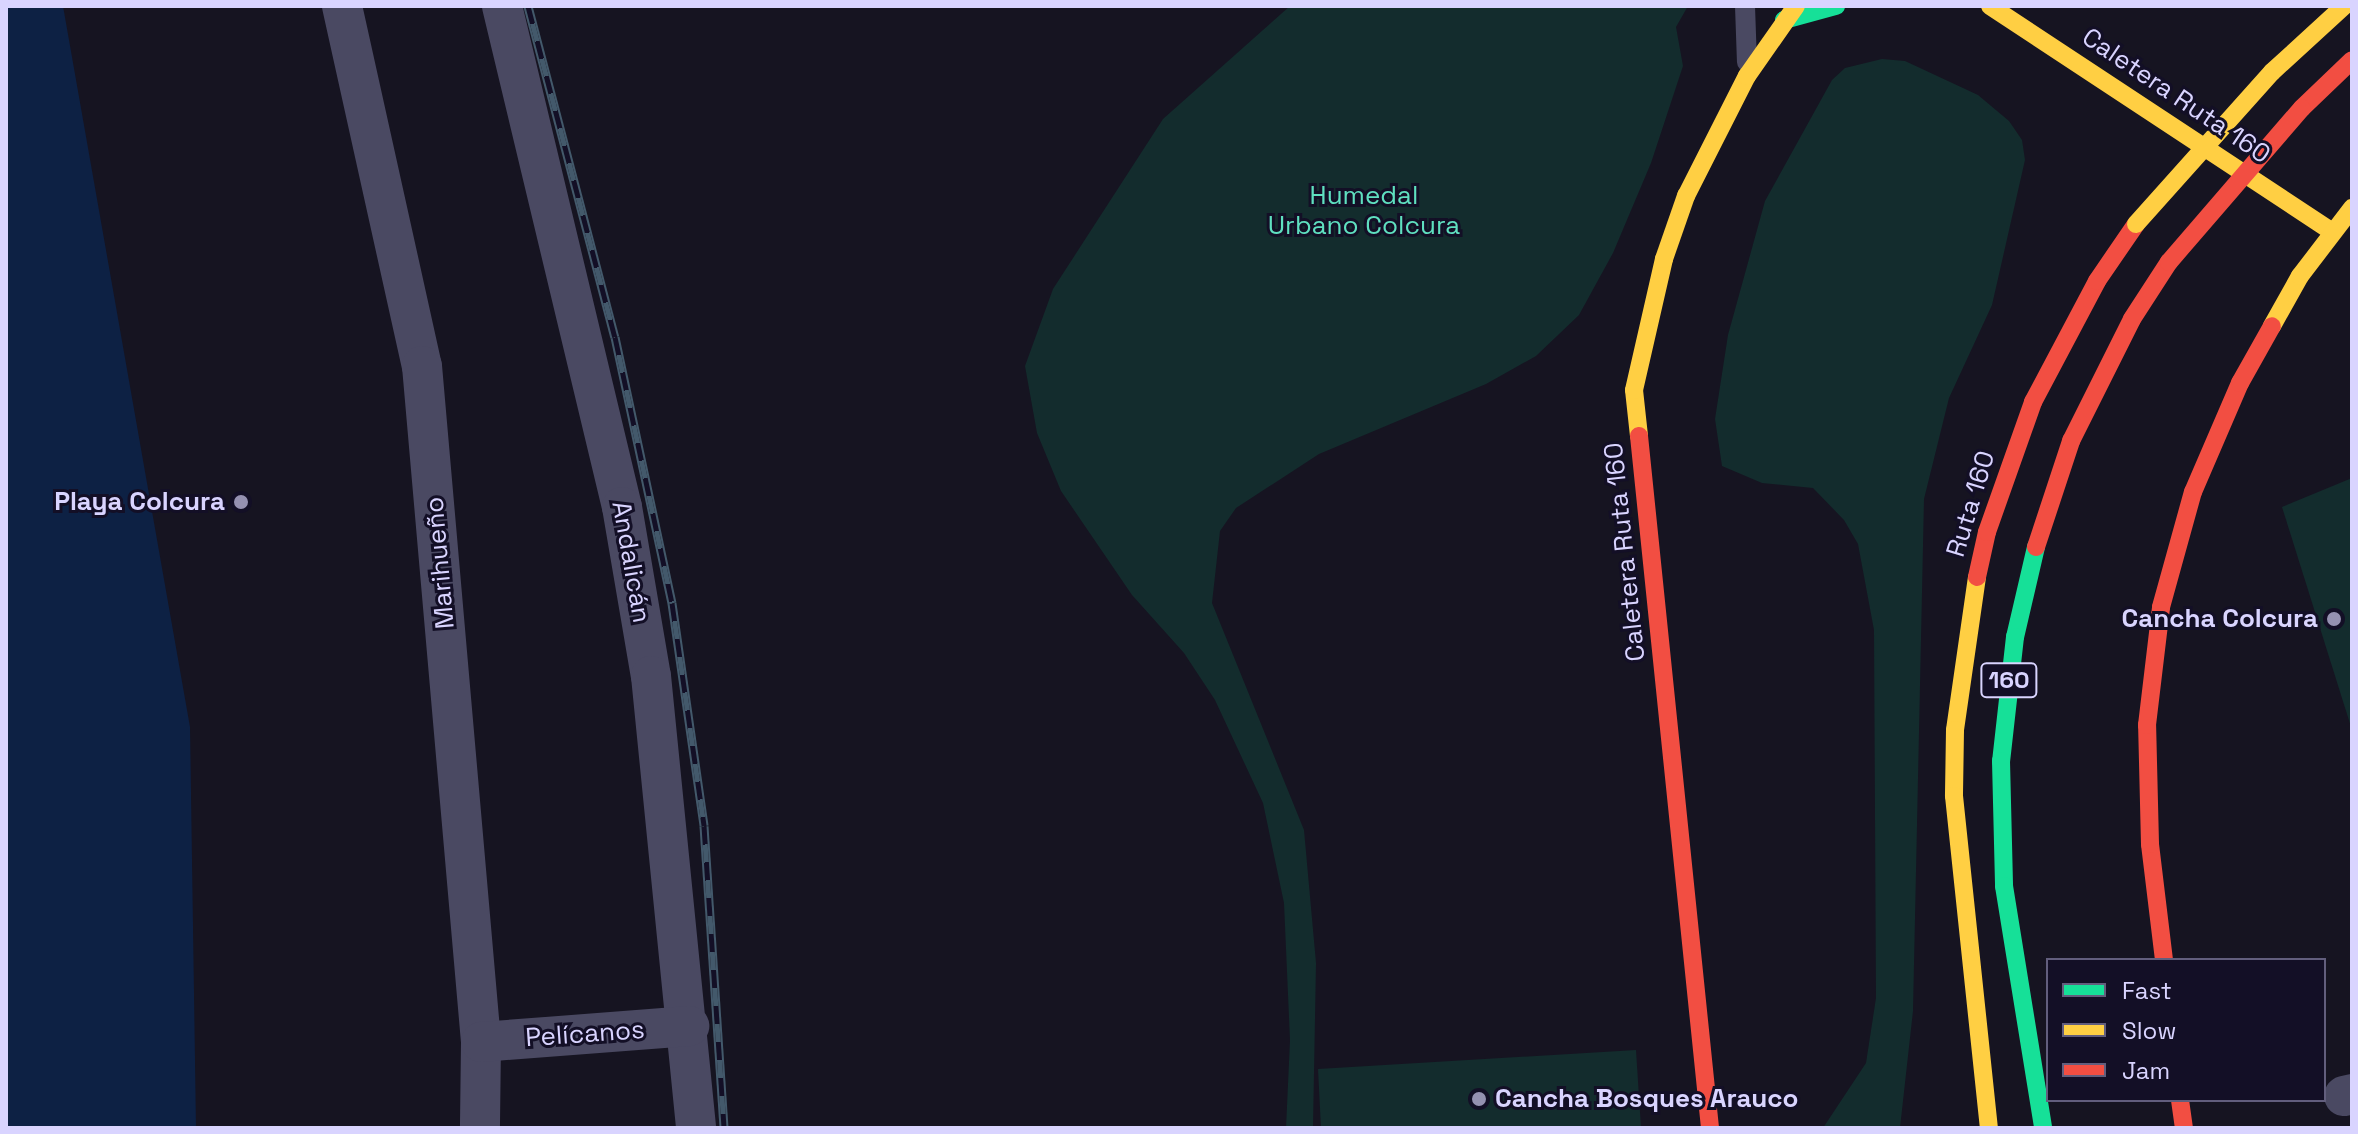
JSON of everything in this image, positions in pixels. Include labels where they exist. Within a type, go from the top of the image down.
[{"type":"main road","points":[[1790,13],[1836,6]]},
{"type":"main road","name":"Caletera Ruta 160","points":[[1990,6],[2025,26],[2331,231]]},
{"type":"main road","points":[[2009,6],[2025,26]]},
{"type":"main road","name":"Ruta 160","points":[[1989,1128],[1954,796],[1955,730],[1969,612],[1987,532],[2033,402],[2097,281],[2136,224],[2272,72],[2344,6]]},
{"type":"main road","points":[[1969,9],[2025,26]]},
{"type":"main road","name":"Caletera Ruta 160","points":[[1710,1128],[1634,390],[1673,233],[1714,135],[1747,76],[1790,13]]},
{"type":"main road","name":"160","points":[[2043,1128],[2004,886],[2001,761],[2010,668],[2029,570],[2071,441],[2132,319],[2169,262],[2302,108],[2345,65]]},
{"type":"main road","points":[[2164,958],[2146,785],[2148,710],[2161,607],[2193,492],[2215,436],[2300,276],[2331,231],[2352,208]]},
{"type":"main road","points":[[2180,1102],[2184,1128]]},
{"type":"street","name":"Marihueño","points":[[342,6],[422,366],[481,1042],[480,1128]]},
{"type":"street","name":"Andalicán","points":[[502,6],[622,507],[651,676],[689,1026],[696,1128]]},
{"type":"street","name":"Pelícanos","points":[[481,1042],[689,1026]]},
{"type":"lane","points":[[1745,6],[1747,76]]},
{"type":"green space","name":"Humedal Urbano Colcura","points":[[1290,6],[1688,6],[1676,27],[1683,66],[1651,163],[1613,253],[1579,315],[1536,356],[1486,384],[1319,454],[1236,508],[1220,531],[1212,603],[1304,830],[1316,963],[1313,1128],[1286,1128],[1290,1040],[1284,903],[1263,803],[1215,700],[1184,653],[1132,595],[1061,491],[1037,433],[1025,366],[1053,289],[1163,119]]},
{"type":"green space","points":[[1882,59],[1905,61],[1978,95],[2009,121],[2022,140],[2025,160],[1992,305],[1949,398],[1924,499],[1913,1011],[1900,1128],[1823,1128],[1866,1063],[1876,998],[1874,630],[1858,544],[1844,520],[1813,488],[1762,483],[1722,466],[1715,419],[1728,335],[1765,201],[1832,80],[1845,68]]},
{"type":"green space","name":"Cancha Colcura","points":[[2352,478],[2352,730],[2282,507]]},
{"type":"green space","name":"Cancha Bosques Arauco","points":[[1636,1050],[1641,1128],[1321,1128],[1318,1069]]},
{"type":"water","points":[[6,6],[63,6],[190,727],[196,1128],[6,1128]]},
{"type":"railway","points":[[528,6],[615,337],[672,603],[704,826],[724,1128]]},
{"type":"traffic: fast","points":[[1784,20],[1836,6]]},
{"type":"traffic: fast","points":[[2036,547],[2015,637],[2001,761],[2004,886],[2043,1128]]},
{"type":"traffic: slow","points":[[1639,436],[1634,390],[1664,259],[1686,196],[1747,76],[1796,6]]},
{"type":"traffic: slow","points":[[1990,6],[2331,231]]},
{"type":"traffic: slow","points":[[2272,72],[2344,6]]},
{"type":"traffic: slow","points":[[2136,224],[2272,72]]},
{"type":"traffic: slow","points":[[2272,326],[2300,276],[2352,208]]},
{"type":"traffic: slow","points":[[1977,577],[1955,730],[1954,796],[1989,1128]]},
{"type":"traffic: jam","points":[[2302,108],[2352,60]]},
{"type":"traffic: jam","points":[[2169,262],[2302,108]]},
{"type":"traffic: jam","points":[[1977,577],[1987,532],[2033,402],[2097,281],[2136,224]]},
{"type":"traffic: jam","points":[[2036,547],[2071,441],[2132,319],[2169,262]]},
{"type":"traffic: jam","points":[[2164,958],[2150,844],[2147,725],[2161,607],[2193,492],[2240,383],[2272,326]]},
{"type":"traffic: jam","points":[[1639,436],[1710,1128]]},
{"type":"traffic: jam","points":[[2180,1102],[2184,1128]]},
{"type":"place","name":"Playa Colcura","points":[[241,502]]},
{"type":"place","name":"Cancha Colcura","points":[[2334,619]]},
{"type":"place","name":"Cancha Bosques Arauco","points":[[1479,1099]]}]
